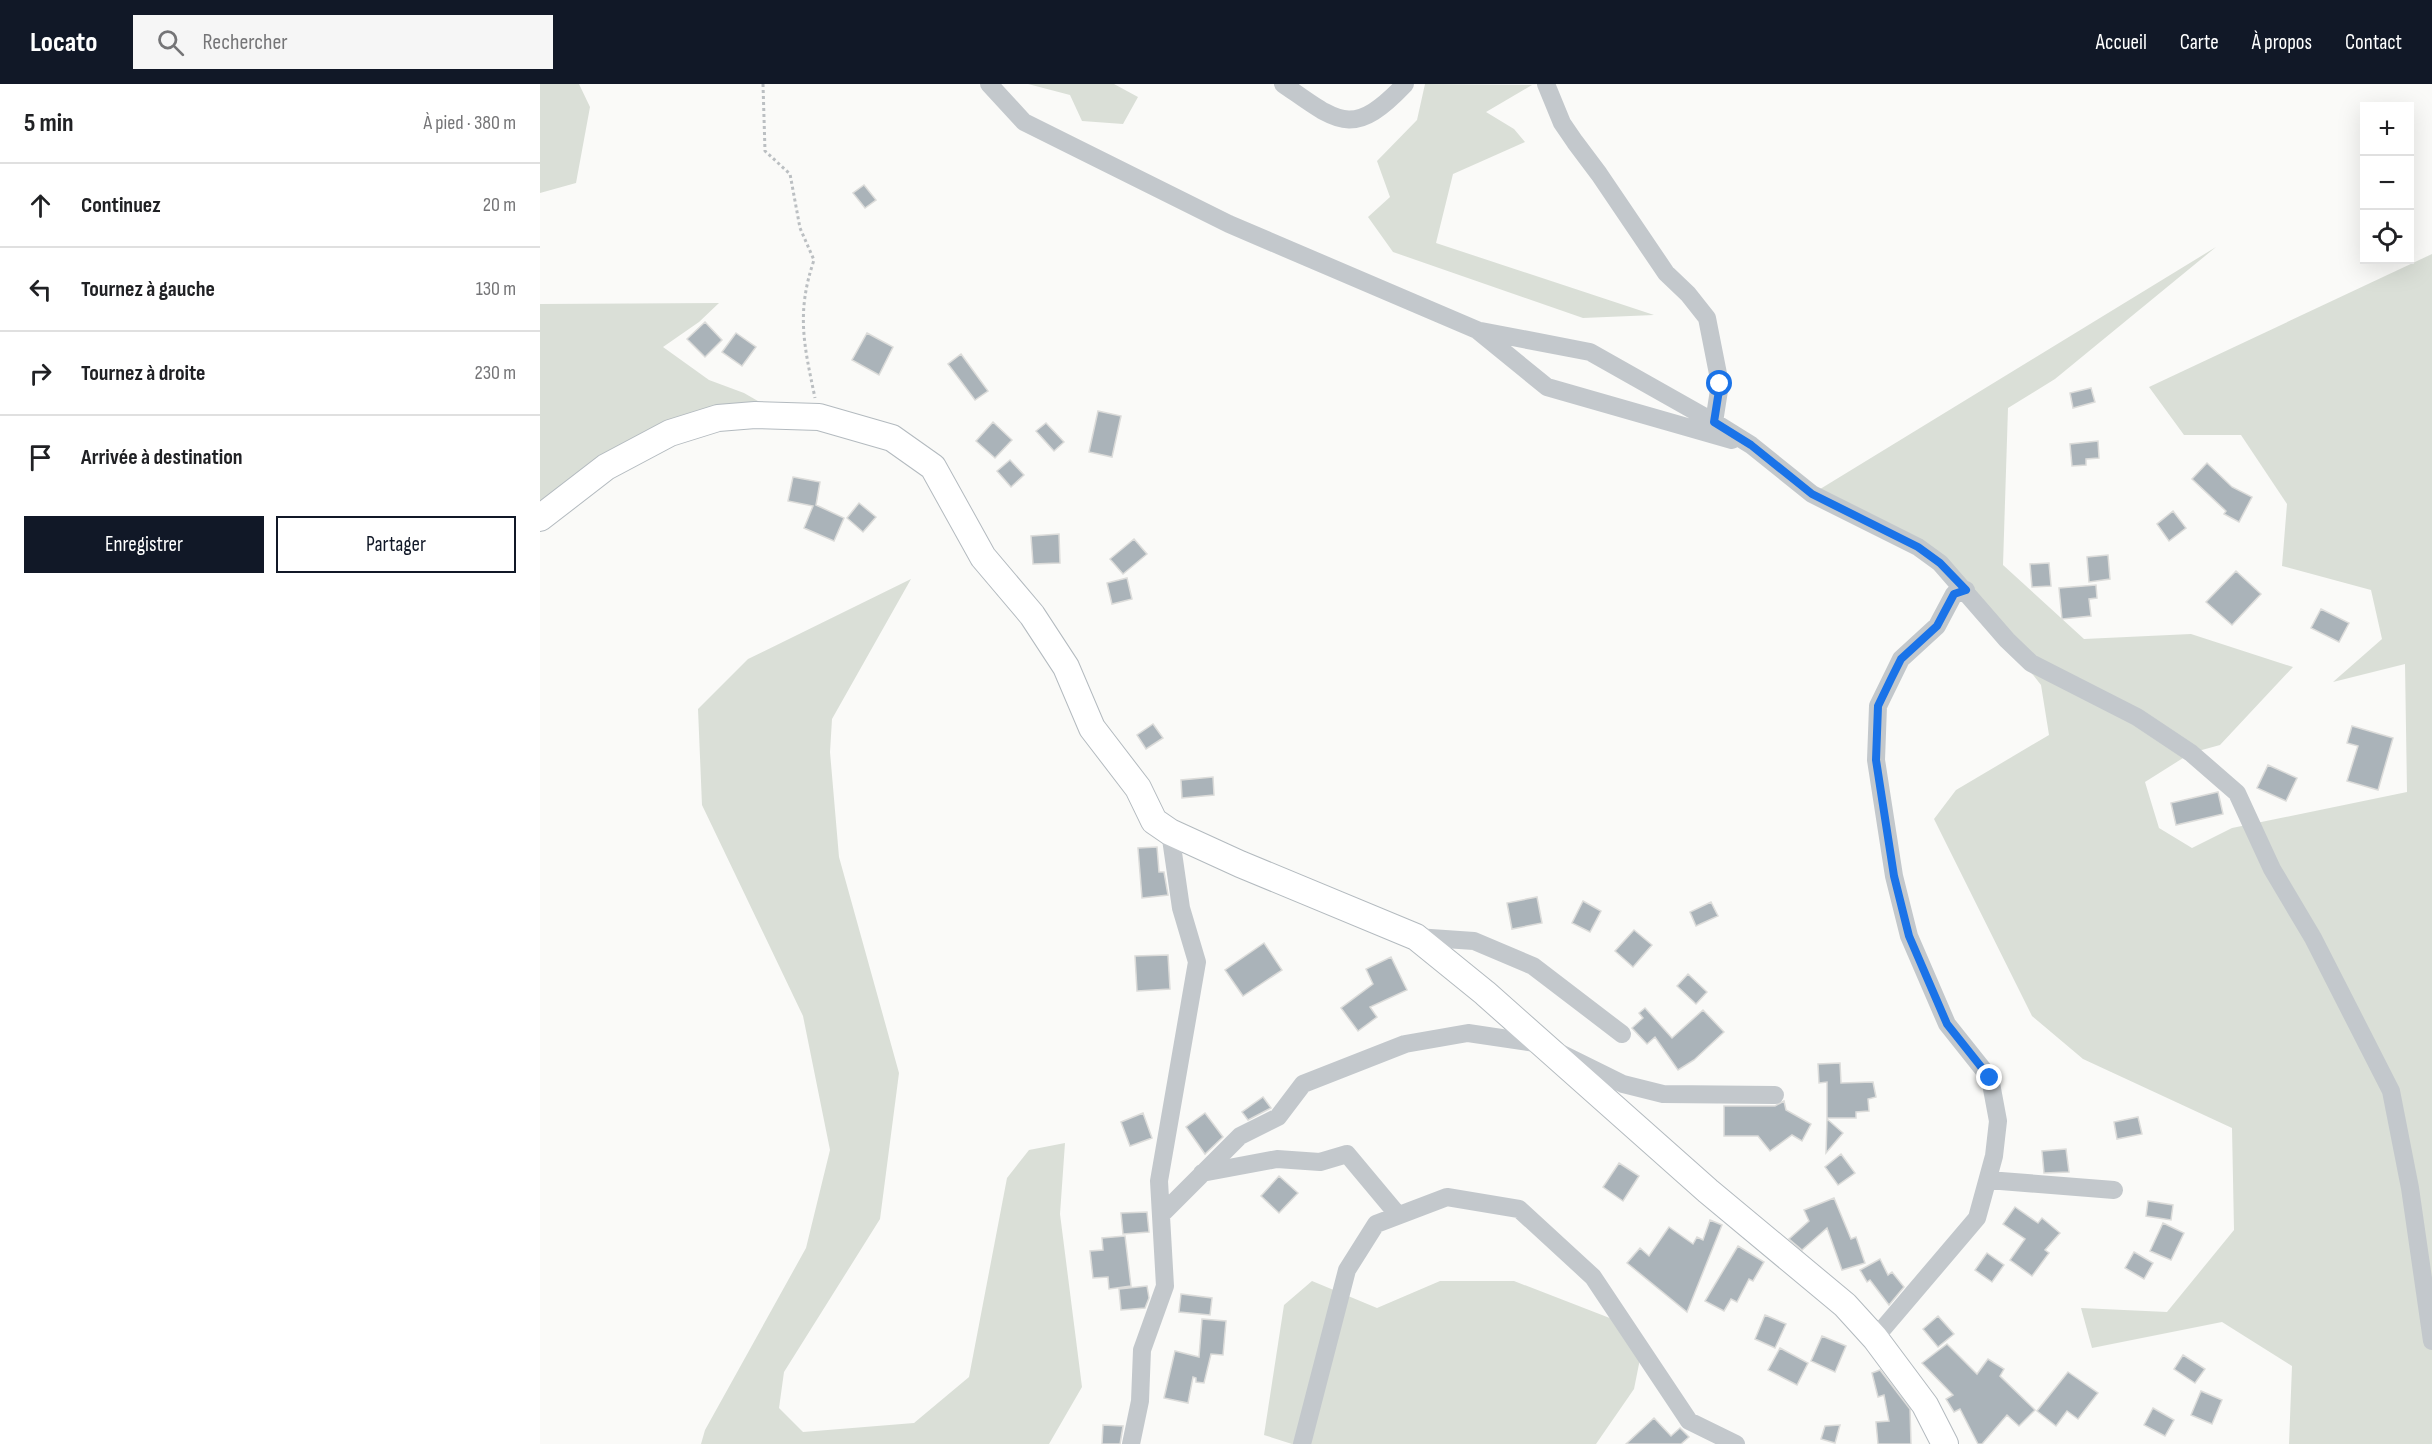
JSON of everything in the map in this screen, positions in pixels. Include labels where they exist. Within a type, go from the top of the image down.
[{"type":"street","points":[[989,84],[1024,122],[1229,224],[1477,330],[1590,351],[1751,445],[1812,494],[1918,547],[1940,563],[1966,590],[2007,640],[2031,663],[2137,717],[2191,753],[2237,794],[2272,869],[2313,938],[2391,1091],[2410,1188],[2432,1341]]},
{"type":"street","points":[[1283,84],[1329,116],[1345,119],[1360,118],[1371,114],[1405,84]]},
{"type":"street","points":[[1546,84],[1562,123],[1666,273],[1688,294],[1707,318],[1720,384],[1714,422]]},
{"type":"street","points":[[1560,84],[1562,123]]},
{"type":"street","points":[[1477,330],[1547,387],[1751,445]]},
{"type":"street","points":[[540,518],[606,467],[670,433],[718,418],[755,415],[819,417],[892,438],[933,467],[983,557],[1032,615],[1066,667],[1092,728],[1138,788],[1154,821],[1170,832],[1343,909],[1416,937],[1474,941],[1533,966],[1622,1034]]},
{"type":"street","points":[[1875,1338],[1977,1218],[1988,1180],[1998,1121],[1990,1078],[1947,1024],[1909,936],[1894,876],[1876,760],[1878,706],[1901,659],[1937,626],[1954,594],[1966,590]]},
{"type":"street","points":[[1131,1444],[1140,1401],[1142,1350],[1165,1286],[1159,1180],[1197,962],[1181,908],[1170,832]]},
{"type":"street","points":[[1416,937],[1542,1044],[1708,1191],[1845,1305],[1875,1338],[1925,1405],[1945,1444]]},
{"type":"street","points":[[1162,1214],[1240,1136],[1278,1117],[1303,1084],[1405,1044],[1467,1033],[1542,1044],[1623,1084],[1662,1094],[1723,1097],[1775,1095]]},
{"type":"street","points":[[1202,1173],[1277,1160],[1320,1162],[1347,1154],[1398,1215]]},
{"type":"street","points":[[1988,1180],[2114,1190]]},
{"type":"street","points":[[1302,1444],[1347,1270],[1376,1224],[1447,1197],[1519,1209],[1593,1277],[1689,1421],[1736,1444]]},
{"type":"path","points":[[763,84],[765,151],[790,174],[800,228],[814,260],[805,288],[802,338],[819,417]]},
{"type":"shaded area","points":[[540,84],[579,84],[590,107],[576,183],[540,193]]},
{"type":"shaded area","points":[[1028,84],[1114,84],[1138,97],[1123,124],[1082,121],[1070,95]]},
{"type":"shaded area","points":[[1425,84],[1532,85],[1486,112],[1514,129],[1525,142],[1453,174],[1436,243],[1654,315],[1583,318],[1393,252],[1368,217],[1390,197],[1377,161],[1417,120]]},
{"type":"shaded area","points":[[2216,247],[2055,379],[2008,408],[2003,565],[2084,639],[2191,634],[2293,667],[2220,745],[2191,753],[2145,782],[2159,828],[2192,848],[2232,828],[2407,792],[2405,664],[2333,682],[2382,639],[2371,590],[2282,566],[2287,504],[2241,435],[2184,435],[2149,387],[2432,254],[2432,1444],[2289,1444],[2292,1366],[2222,1322],[2092,1348],[2081,1308],[2167,1312],[2234,1230],[2232,1128],[2083,1059],[2032,1016],[1934,819],[1956,790],[2049,735],[2041,685],[1966,590],[1940,563],[1812,494]]},
{"type":"shaded area","points":[[719,303],[699,322],[663,347],[709,380],[744,393],[782,415],[718,418],[540,518],[540,304]]},
{"type":"shaded area","points":[[911,579],[832,719],[830,752],[839,857],[899,1073],[880,1219],[784,1372],[779,1408],[803,1432],[914,1423],[969,1377],[1007,1178],[1029,1150],[1065,1143],[1060,1214],[1082,1387],[1049,1444],[701,1444],[705,1430],[806,1248],[830,1150],[803,1016],[702,805],[698,709],[748,659]]},
{"type":"shaded area","points":[[1312,1281],[1377,1308],[1440,1281],[1514,1281],[1620,1322],[1641,1354],[1634,1389],[1596,1444],[1292,1444],[1264,1435],[1284,1305]]},
{"type":"building","points":[[864,185],[876,200],[865,208],[853,193]]},
{"type":"building","points":[[705,322],[722,340],[705,357],[687,339]]},
{"type":"building","points":[[736,333],[756,347],[742,366],[722,352]]},
{"type":"building","points":[[867,333],[893,347],[879,375],[852,360]]},
{"type":"building","points":[[961,354],[988,391],[975,400],[948,364]]},
{"type":"building","points":[[2091,388],[2095,402],[2073,408],[2070,393]]},
{"type":"building","points":[[1098,411],[1121,416],[1112,457],[1089,452]]},
{"type":"building","points":[[993,422],[1012,440],[995,458],[976,441]]},
{"type":"building","points":[[1046,423],[1064,442],[1054,451],[1036,431]]},
{"type":"building","points":[[2098,441],[2099,458],[2086,459],[2086,465],[2072,466],[2070,444]]},
{"type":"building","points":[[1010,460],[1024,475],[1011,487],[997,471]]},
{"type":"building","points":[[2207,463],[2232,487],[2252,497],[2239,522],[2224,514],[2226,511],[2192,479]]},
{"type":"building","points":[[793,477],[820,482],[816,505],[844,518],[834,541],[804,528],[813,506],[788,501]]},
{"type":"building","points":[[859,503],[876,517],[863,532],[847,518]]},
{"type":"building","points":[[2173,511],[2186,528],[2169,541],[2157,524]]},
{"type":"building","points":[[1059,534],[1060,563],[1033,564],[1031,536]]},
{"type":"building","points":[[1134,539],[1147,554],[1123,574],[1110,559]]},
{"type":"building","points":[[2108,555],[2110,579],[2089,582],[2087,557]]},
{"type":"building","points":[[2049,563],[2051,586],[2032,587],[2030,564]]},
{"type":"building","points":[[2236,571],[2261,594],[2232,625],[2206,602]]},
{"type":"building","points":[[1127,578],[1132,599],[1112,604],[1107,583]]},
{"type":"building","points":[[2096,585],[2097,598],[2089,599],[2091,616],[2062,619],[2059,588]]},
{"type":"building","points":[[2321,609],[2349,623],[2339,642],[2311,628]]},
{"type":"building","points":[[1153,724],[1163,738],[1146,749],[1137,735]]},
{"type":"building","points":[[2352,726],[2393,738],[2378,790],[2347,781],[2358,746],[2347,743]]},
{"type":"building","points":[[2268,765],[2297,778],[2286,801],[2257,788]]},
{"type":"building","points":[[1213,777],[1214,795],[1182,798],[1181,780]]},
{"type":"building","points":[[2218,792],[2223,814],[2176,825],[2171,803]]},
{"type":"building","points":[[1157,847],[1159,872],[1164,872],[1168,895],[1142,898],[1138,848]]},
{"type":"building","points":[[1537,897],[1542,923],[1512,929],[1507,903]]},
{"type":"building","points":[[1583,901],[1601,911],[1590,932],[1572,923]]},
{"type":"building","points":[[1711,902],[1718,916],[1696,926],[1690,912]]},
{"type":"building","points":[[1634,930],[1652,945],[1633,967],[1615,951]]},
{"type":"building","points":[[1264,943],[1282,970],[1243,996],[1225,970]]},
{"type":"building","points":[[1168,955],[1170,989],[1137,991],[1135,956]]},
{"type":"building","points":[[1391,957],[1407,990],[1370,1007],[1377,1017],[1358,1031],[1341,1008],[1373,984],[1366,969]]},
{"type":"building","points":[[1688,974],[1707,992],[1696,1004],[1677,986]]},
{"type":"building","points":[[1645,1008],[1672,1038],[1703,1010],[1724,1032],[1694,1060],[1678,1070],[1655,1037],[1647,1044],[1632,1028],[1643,1018],[1639,1013]]},
{"type":"building","points":[[1840,1063],[1841,1083],[1873,1082],[1876,1097],[1868,1099],[1869,1111],[1856,1112],[1856,1118],[1827,1118],[1827,1082],[1819,1083],[1818,1064]]},
{"type":"building","points":[[1263,1097],[1271,1108],[1248,1120],[1242,1112]]},
{"type":"building","points":[[1784,1101],[1786,1110],[1811,1124],[1802,1141],[1792,1135],[1770,1151],[1758,1136],[1724,1136],[1724,1106],[1775,1106]]},
{"type":"building","points":[[1143,1113],[1152,1138],[1130,1146],[1121,1122]]},
{"type":"building","points":[[1205,1113],[1223,1137],[1205,1154],[1186,1127]]},
{"type":"building","points":[[2138,1117],[2142,1134],[2117,1139],[2114,1122]]},
{"type":"building","points":[[1827,1119],[1843,1133],[1826,1153]]},
{"type":"building","points":[[2066,1149],[2069,1172],[2044,1173],[2042,1151]]},
{"type":"building","points":[[1841,1154],[1855,1173],[1838,1185],[1825,1167]]},
{"type":"building","points":[[1619,1163],[1639,1176],[1623,1201],[1603,1187]]},
{"type":"building","points":[[1279,1176],[1298,1193],[1279,1213],[1261,1196]]},
{"type":"building","points":[[1834,1198],[1851,1239],[1856,1237],[1865,1263],[1842,1270],[1827,1228],[1802,1250],[1789,1239],[1809,1221],[1804,1210]]},
{"type":"building","points":[[2148,1201],[2173,1205],[2171,1220],[2146,1216]]},
{"type":"building","points":[[2015,1207],[2038,1223],[2042,1218],[2060,1233],[2045,1250],[2049,1253],[2032,1276],[2010,1260],[2025,1239],[2003,1224]]},
{"type":"building","points":[[1147,1212],[1149,1232],[1123,1234],[1121,1213]]},
{"type":"building","points":[[1710,1220],[1722,1225],[1687,1312],[1627,1263],[1640,1248],[1649,1256],[1669,1227],[1693,1244],[1697,1237],[1703,1240]]},
{"type":"building","points":[[2163,1223],[2184,1233],[2171,1260],[2150,1251]]},
{"type":"building","points":[[1125,1236],[1131,1286],[1109,1289],[1108,1277],[1093,1278],[1090,1251],[1103,1250],[1102,1238]]},
{"type":"building","points":[[1738,1246],[1764,1262],[1753,1281],[1749,1279],[1737,1302],[1731,1299],[1724,1311],[1705,1301]]},
{"type":"building","points":[[2134,1252],[2153,1263],[2144,1279],[2125,1268]]},
{"type":"building","points":[[1987,1253],[2004,1265],[1992,1282],[1975,1270]]},
{"type":"building","points":[[1880,1259],[1888,1275],[1892,1272],[1904,1287],[1889,1305],[1870,1280],[1867,1282],[1860,1270]]},
{"type":"building","points":[[1147,1286],[1149,1298],[1145,1308],[1121,1310],[1119,1289]]},
{"type":"building","points":[[1181,1294],[1212,1298],[1210,1315],[1179,1312]]},
{"type":"building","points":[[1765,1315],[1786,1324],[1775,1348],[1755,1339]]},
{"type":"building","points":[[1938,1316],[1954,1334],[1938,1347],[1923,1329]]},
{"type":"building","points":[[1202,1319],[1226,1321],[1223,1355],[1211,1354],[1204,1383],[1196,1382],[1196,1378],[1193,1377],[1188,1403],[1164,1398],[1175,1351],[1199,1357]]},
{"type":"building","points":[[1822,1336],[1846,1346],[1835,1372],[1811,1361]]},
{"type":"building","points":[[1947,1344],[1977,1374],[1988,1359],[2004,1369],[2000,1376],[2035,1410],[2019,1426],[2007,1415],[1982,1444],[1978,1444],[1960,1409],[1954,1412],[1946,1399],[1953,1395],[1922,1363]]},
{"type":"building","points":[[1780,1348],[1808,1363],[1797,1385],[1768,1370]]},
{"type":"building","points":[[2183,1355],[2205,1369],[2195,1383],[2174,1369]]},
{"type":"building","points":[[1880,1370],[1910,1409],[1911,1444],[1878,1444],[1876,1422],[1889,1421],[1884,1395],[1878,1397],[1872,1373]]},
{"type":"building","points":[[2068,1372],[2098,1393],[2078,1419],[2067,1411],[2056,1426],[2037,1411]]},
{"type":"building","points":[[2201,1391],[2222,1400],[2212,1424],[2191,1415]]},
{"type":"building","points":[[2153,1408],[2174,1420],[2165,1436],[2144,1425]]},
{"type":"building","points":[[1654,1418],[1671,1436],[1680,1428],[1689,1437],[1681,1444],[1626,1444]]},
{"type":"building","points":[[1103,1425],[1123,1426],[1120,1444],[1102,1444]]},
{"type":"building","points":[[1840,1425],[1835,1443],[1821,1439],[1825,1426]]},
{"type":"route","points":[[1720,384],[1714,422],[1751,445],[1812,494],[1918,547],[1940,563],[1966,590],[1954,594],[1937,626],[1901,659],[1878,706],[1876,760],[1894,876],[1909,936],[1947,1024],[1990,1078]]}]
